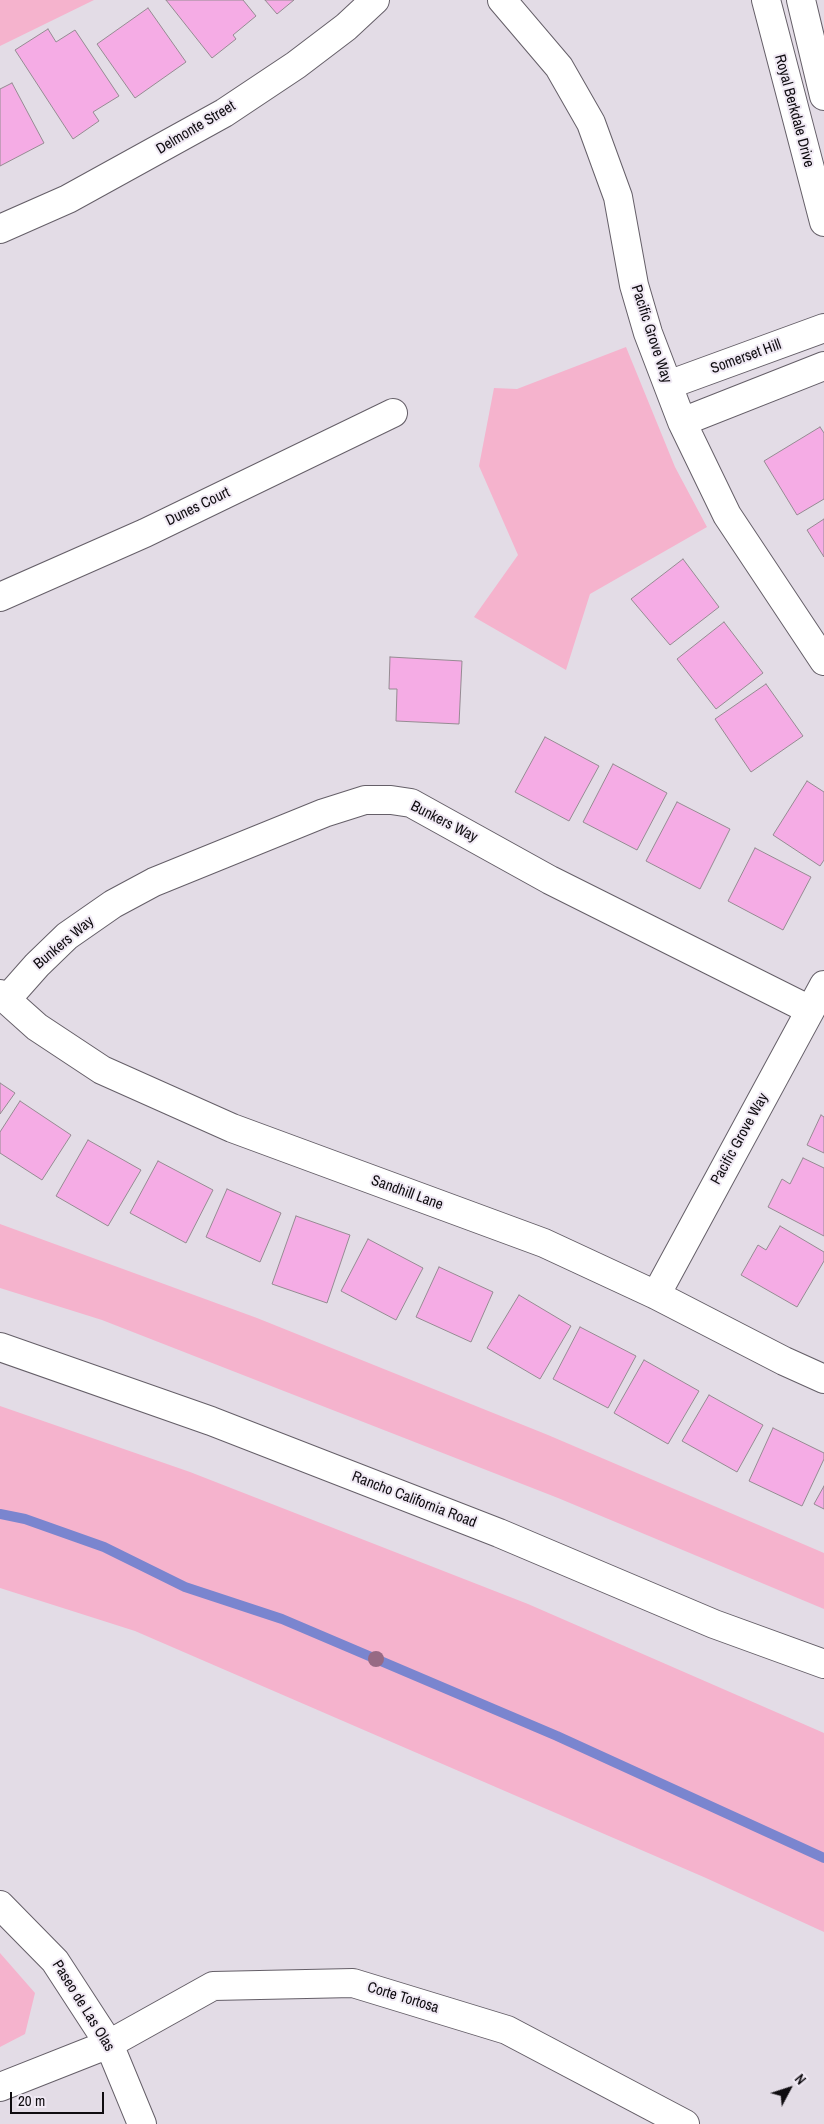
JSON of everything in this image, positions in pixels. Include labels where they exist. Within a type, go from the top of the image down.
[{"type":"street","name":"Delmonte Street","points":[[0,229],[68,199],[224,112],[296,65],[346,27],[375,0]]},
{"type":"street","name":"Pacific Grove Way","points":[[502,0],[559,67],[591,123],[618,197],[634,284],[648,333],[682,422],[727,515],[824,661]]},
{"type":"street","name":"Royal Berkdale Drive","points":[[766,0],[824,222]]},
{"type":"street","points":[[801,0],[824,96]]},
{"type":"street","name":"Somerset Hill","points":[[668,385],[824,328]]},
{"type":"street","points":[[682,422],[824,366]]},
{"type":"street","name":"Dunes Court","points":[[0,597],[145,533],[393,413]]},
{"type":"street","name":"Bunkers Way","points":[[3,997],[67,936],[113,904],[154,882],[324,813],[364,800],[391,800],[411,803],[550,880],[810,1010]]},
{"type":"street","name":"Pacific Grove Way","points":[[656,1295],[824,985]]},
{"type":"street","name":"Sandhill Lane","points":[[3,997],[37,1027],[102,1070],[232,1128],[544,1243],[656,1295],[784,1361],[824,1379]]},
{"type":"street","name":"Rancho California Road","points":[[0,1347],[211,1420],[499,1533],[714,1624],[824,1664]]},
{"type":"street","name":"Paseo de Las Olas","points":[[0,1904],[55,1961],[109,2044],[142,2124]]},
{"type":"street","name":"Corte Tortosa","points":[[0,2087],[109,2044],[213,1986],[353,1983],[507,2030],[685,2124]]},
{"type":"shaded area","points":[[0,0],[94,0],[0,46]]},
{"type":"shaded area","points":[[626,347],[675,467],[707,527],[590,594],[566,670],[474,617],[518,555],[479,466],[494,388],[517,389]]},
{"type":"shaded area","points":[[0,1224],[257,1318],[548,1435],[824,1553],[824,1609],[558,1498],[102,1320],[0,1288]]},
{"type":"shaded area","points":[[0,1406],[190,1472],[528,1604],[824,1733],[824,1932],[706,1878],[135,1631],[0,1588]]},
{"type":"shaded area","points":[[0,1953],[35,1993],[25,2034],[0,2047]]},
{"type":"building","points":[[166,0],[243,0],[256,16],[233,35],[236,39],[212,58]]},
{"type":"building","points":[[265,0],[294,0],[277,14]]},
{"type":"building","points":[[148,8],[186,62],[135,98],[97,44]]},
{"type":"building","points":[[48,29],[56,42],[75,30],[119,96],[93,112],[99,121],[73,139],[15,50]]},
{"type":"building","points":[[12,83],[44,143],[0,166],[0,89]]},
{"type":"building","points":[[820,427],[824,433],[824,499],[797,515],[764,461]]},
{"type":"building","points":[[824,519],[824,557],[807,530]]},
{"type":"building","points":[[683,559],[719,607],[670,645],[631,599]]},
{"type":"building","points":[[724,622],[763,673],[716,709],[677,659]]},
{"type":"building","points":[[390,657],[462,661],[459,724],[396,721],[397,689],[389,689]]},
{"type":"building","points":[[766,684],[803,736],[751,772],[715,719]]},
{"type":"building","points":[[545,737],[599,766],[569,821],[515,792]]},
{"type":"building","points":[[613,764],[667,793],[637,850],[583,822]]},
{"type":"building","points":[[807,781],[824,792],[824,860],[820,866],[773,835]]},
{"type":"building","points":[[677,802],[730,829],[700,889],[646,861]]},
{"type":"building","points":[[755,848],[811,877],[783,930],[728,901]]},
{"type":"building","points":[[0,1083],[15,1093],[0,1114]]},
{"type":"building","points":[[20,1101],[71,1135],[42,1180],[0,1153],[0,1132]]},
{"type":"building","points":[[821,1115],[824,1117],[824,1153],[807,1145]]},
{"type":"building","points":[[88,1140],[141,1170],[108,1226],[56,1196]]},
{"type":"building","points":[[803,1158],[824,1168],[824,1236],[768,1207],[782,1179],[790,1184]]},
{"type":"building","points":[[158,1161],[213,1190],[186,1243],[130,1213]]},
{"type":"building","points":[[227,1189],[281,1213],[260,1262],[206,1237]]},
{"type":"building","points":[[296,1216],[350,1235],[327,1303],[272,1284]]},
{"type":"building","points":[[780,1226],[824,1252],[824,1261],[797,1307],[741,1275],[758,1245],[766,1250]]},
{"type":"building","points":[[368,1239],[423,1268],[396,1320],[341,1291]]},
{"type":"building","points":[[439,1267],[493,1292],[471,1342],[416,1317]]},
{"type":"building","points":[[519,1295],[571,1326],[540,1379],[487,1348]]},
{"type":"building","points":[[580,1327],[636,1356],[608,1408],[553,1379]]},
{"type":"building","points":[[644,1360],[699,1391],[668,1444],[614,1413]]},
{"type":"building","points":[[709,1395],[763,1425],[737,1472],[682,1441]]},
{"type":"building","points":[[773,1428],[824,1453],[824,1459],[802,1506],[749,1481]]},
{"type":"building","points":[[824,1486],[824,1509],[814,1504]]},
{"type":"waterway","points":[[0,1514],[25,1519],[104,1547],[185,1587],[282,1619],[557,1736],[824,1858]]}]
